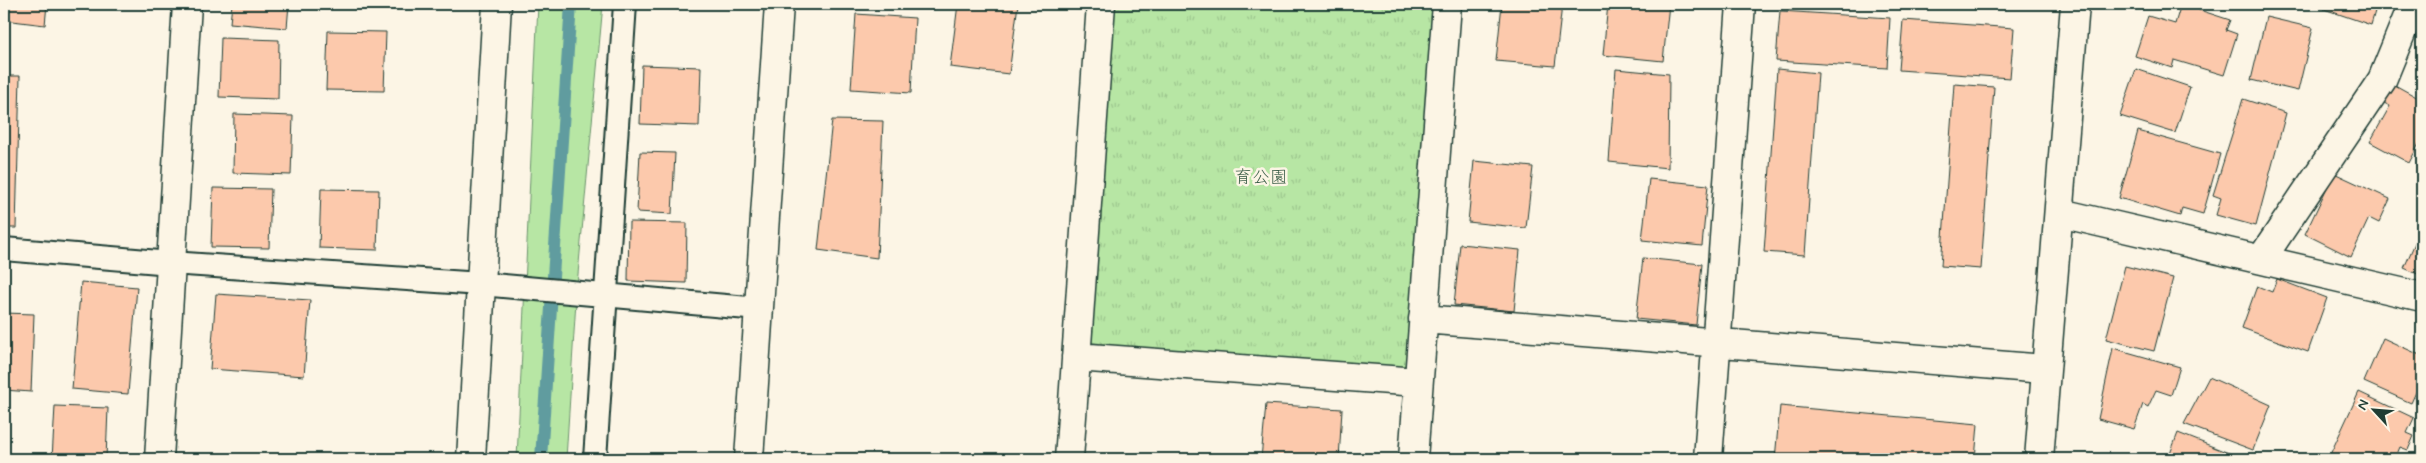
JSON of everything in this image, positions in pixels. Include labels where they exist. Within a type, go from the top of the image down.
[{"type":"street","points":[[159,459],[187,4]]},
{"type":"street","points":[[471,459],[497,4]]},
{"type":"street","points":[[749,459],[779,4]]},
{"type":"street","points":[[1069,459],[1101,4]]},
{"type":"street","points":[[1413,459],[1447,4]]},
{"type":"street","points":[[1708,459],[1741,4]]},
{"type":"street","points":[[2040,459],[2045,370],[2060,213],[2075,4]]},
{"type":"street","points":[[2262,258],[2382,80],[2414,4]]},
{"type":"street","points":[[2060,213],[2262,258],[2422,297]]},
{"type":"street","points":[[1424,319],[2045,370]]},
{"type":"street","points":[[1076,357],[1418,382]]},
{"type":"lane","points":[[595,459],[625,4]]},
{"type":"lane","points":[[4,249],[171,264],[482,284],[759,309]]},
{"type":"green space","points":[[538,4],[603,4],[577,285],[566,459],[517,459]]},
{"type":"green space","name":"育公園","points":[[1101,4],[1447,4],[1418,382],[1077,341]]},
{"type":"building","points":[[4,4],[47,4],[45,25],[4,20]]},
{"type":"building","points":[[232,4],[289,4],[287,28],[230,23]]},
{"type":"building","points":[[958,4],[1018,4],[1009,74],[950,67]]},
{"type":"building","points":[[1502,4],[1562,5],[1555,66],[1496,61]]},
{"type":"building","points":[[1608,4],[1669,4],[1663,61],[1603,55]]},
{"type":"building","points":[[2181,4],[2230,20],[2226,30],[2237,34],[2224,75],[2174,60],[2172,68],[2135,56],[2148,16],[2175,24]]},
{"type":"building","points":[[2326,4],[2377,4],[2371,25],[2324,9]]},
{"type":"building","points":[[1780,11],[1890,18],[1887,68],[1776,61]]},
{"type":"building","points":[[856,14],[915,18],[911,93],[851,89]]},
{"type":"building","points":[[2266,17],[2313,28],[2298,91],[2251,80]]},
{"type":"building","points":[[1903,20],[2014,28],[2010,78],[1899,70]]},
{"type":"building","points":[[328,31],[386,32],[384,91],[326,90]]},
{"type":"building","points":[[221,38],[279,40],[278,99],[219,97]]},
{"type":"building","points":[[642,65],[701,67],[699,126],[640,124]]},
{"type":"building","points":[[1616,69],[1669,74],[1668,168],[1609,162]]},
{"type":"building","points":[[1777,69],[1818,73],[1805,255],[1764,252]]},
{"type":"building","points":[[2136,69],[2190,87],[2175,133],[2120,116]]},
{"type":"building","points":[[4,76],[20,76],[16,228],[4,228]]},
{"type":"building","points":[[1954,84],[1994,87],[1981,269],[1941,266]]},
{"type":"building","points":[[2393,84],[2422,100],[2422,138],[2409,163],[2370,142],[2390,106],[2384,103]]},
{"type":"building","points":[[2243,99],[2286,113],[2256,226],[2216,215],[2221,198],[2213,195]]},
{"type":"building","points":[[234,114],[293,116],[291,175],[233,173]]},
{"type":"building","points":[[832,120],[883,121],[877,258],[818,250]]},
{"type":"building","points":[[2138,131],[2220,154],[2203,214],[2182,208],[2180,216],[2119,198]]},
{"type":"building","points":[[640,152],[675,153],[672,214],[637,212]]},
{"type":"building","points":[[1474,161],[1533,167],[1526,228],[1468,222]]},
{"type":"building","points":[[2334,173],[2390,199],[2379,223],[2369,218],[2351,257],[2305,234]]},
{"type":"building","points":[[1649,179],[1708,185],[1702,246],[1642,240]]},
{"type":"building","points":[[213,188],[271,189],[269,248],[211,247]]},
{"type":"building","points":[[321,189],[379,190],[377,250],[319,248]]},
{"type":"building","points":[[629,222],[687,223],[686,283],[628,281]]},
{"type":"building","points":[[2422,227],[2422,276],[2404,268]]},
{"type":"building","points":[[1460,244],[1520,250],[1514,311],[1454,305]]},
{"type":"building","points":[[1643,258],[1702,264],[1696,325],[1636,319]]},
{"type":"building","points":[[2125,266],[2173,278],[2154,351],[2106,339]]},
{"type":"building","points":[[2277,279],[2327,298],[2308,352],[2242,328],[2257,286],[2272,292]]},
{"type":"building","points":[[81,282],[137,287],[128,394],[72,389]]},
{"type":"building","points":[[216,294],[310,300],[304,376],[210,369]]},
{"type":"building","points":[[4,313],[34,314],[31,392],[4,390]]},
{"type":"building","points":[[2383,338],[2422,356],[2422,379],[2411,403],[2364,382]]},
{"type":"building","points":[[2113,348],[2180,367],[2171,395],[2156,390],[2148,407],[2143,404],[2134,429],[2098,419]]},
{"type":"building","points":[[2209,377],[2271,405],[2253,450],[2184,424]]},
{"type":"building","points":[[2359,392],[2414,418],[2407,433],[2414,436],[2408,450],[2400,447],[2395,459],[2385,456],[2384,459],[2328,459]]},
{"type":"building","points":[[1266,404],[1342,409],[1339,459],[1261,459]]},
{"type":"building","points":[[55,406],[108,408],[106,459],[52,459]]},
{"type":"building","points":[[1780,406],[1978,424],[1975,459],[1775,459]]},
{"type":"building","points":[[2178,433],[2244,459],[2168,459]]},
{"type":"waterway","points":[[541,459],[571,4]]}]
